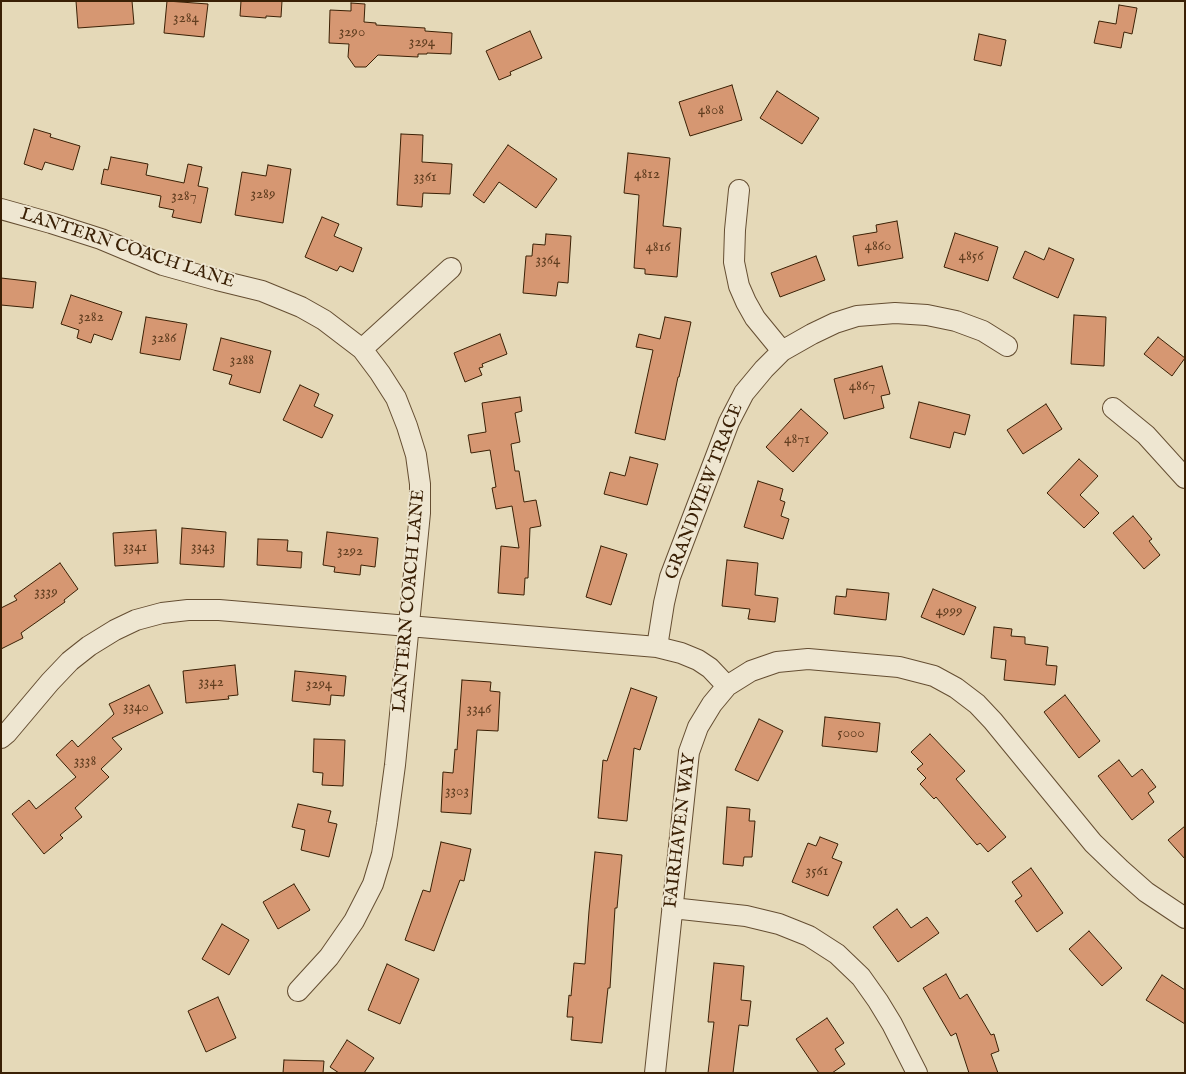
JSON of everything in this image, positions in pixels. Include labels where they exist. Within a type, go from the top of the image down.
[{"type":"street","points":[[739,190],[734,262],[739,286],[755,318],[782,351]]},
{"type":"street","name":"LANTERN COACH LANE","points":[[1,209],[51,222],[101,239],[163,264],[262,291],[300,307],[324,320],[362,349],[396,398],[408,426],[416,455],[420,484],[420,514],[396,755],[382,854],[373,884],[354,921],[329,957],[298,991]]},
{"type":"street","points":[[362,349],[451,268]]},
{"type":"street","name":"GRANDVIEW TRACE","points":[[657,647],[670,578],[729,422],[744,393],[782,351],[812,334],[850,318],[895,313],[926,315],[956,321],[983,331],[1006,346]]},
{"type":"street","points":[[1113,408],[1146,435],[1185,478]]},
{"type":"street","points":[[1,738],[70,661],[89,646],[136,620],[162,613],[188,610],[219,610],[657,647],[681,653],[698,660],[710,668],[727,686]]},
{"type":"street","name":"FAIRHAVEN WAY","points":[[655,1073],[689,752],[698,727],[712,704],[727,686],[751,671],[777,662],[808,659],[899,667],[934,676],[956,688],[977,704],[993,721],[1093,843],[1146,892],[1185,918]]},
{"type":"street","points":[[672,908],[746,916],[779,924],[809,936],[837,954],[861,977],[878,1001],[892,1024],[916,1073]]},
{"type":"building","points":[[76,1],[132,1],[134,24],[78,28]]},
{"type":"building","points":[[167,1],[208,4],[204,37],[164,33]]},
{"type":"building","points":[[241,1],[282,1],[281,17],[240,16]]},
{"type":"building","points":[[351,3],[365,4],[364,22],[376,23],[376,25],[425,28],[425,31],[452,33],[451,54],[427,53],[418,54],[418,57],[378,55],[366,67],[355,67],[348,57],[349,44],[329,43],[330,10],[351,11]]},
{"type":"building","points":[[1119,5],[1137,8],[1132,34],[1124,32],[1121,48],[1094,43],[1099,21],[1116,24]]},
{"type":"building","points":[[530,31],[542,58],[510,72],[511,75],[499,80],[486,51]]},
{"type":"building","points":[[979,34],[1006,40],[1001,66],[974,60]]},
{"type":"building","points":[[732,85],[742,120],[690,136],[679,102]]},
{"type":"building","points":[[777,91],[819,118],[802,144],[760,118]]},
{"type":"building","points":[[34,129],[51,134],[50,137],[80,146],[73,170],[45,162],[42,170],[24,164]]},
{"type":"building","points":[[401,134],[423,135],[422,162],[452,164],[450,194],[423,193],[422,207],[397,205]]},
{"type":"building","points":[[508,145],[557,179],[536,208],[499,182],[484,203],[473,195]]},
{"type":"building","points":[[628,153],[670,158],[663,226],[681,228],[677,277],[645,274],[645,269],[634,268],[639,195],[624,193]]},
{"type":"building","points":[[111,157],[148,164],[146,175],[184,183],[188,164],[202,167],[198,186],[208,188],[201,223],[172,217],[174,210],[159,207],[161,196],[101,184],[104,169],[108,170]]},
{"type":"building","points":[[268,165],[291,169],[283,223],[235,215],[242,172],[266,176]]},
{"type":"building","points":[[322,217],[339,224],[334,236],[362,248],[353,272],[340,266],[337,271],[305,257]]},
{"type":"building","points":[[897,221],[903,258],[858,266],[853,236],[877,232],[876,225]]},
{"type":"building","points":[[955,233],[998,247],[988,281],[944,267]]},
{"type":"building","points":[[546,234],[571,236],[568,283],[558,282],[556,296],[523,293],[526,256],[532,256],[533,244],[545,245]]},
{"type":"building","points":[[1049,248],[1074,259],[1058,298],[1013,278],[1025,251],[1044,260]]},
{"type":"building","points":[[816,256],[825,280],[780,297],[771,273]]},
{"type":"building","points":[[1,278],[36,282],[33,308],[1,305]]},
{"type":"building","points":[[71,295],[122,312],[112,340],[94,334],[91,343],[77,338],[79,330],[61,324]]},
{"type":"building","points":[[1074,315],[1106,317],[1104,366],[1071,364]]},
{"type":"building","points":[[146,317],[187,324],[180,360],[140,353]]},
{"type":"building","points":[[665,317],[691,322],[665,440],[635,433],[653,350],[636,347],[639,334],[660,339]]},
{"type":"building","points":[[500,334],[507,354],[482,364],[483,367],[479,368],[482,375],[465,382],[454,353]]},
{"type":"building","points":[[1158,337],[1185,358],[1172,376],[1144,354]]},
{"type":"building","points":[[221,338],[271,351],[260,393],[229,384],[232,375],[213,370]]},
{"type":"building","points":[[882,366],[890,394],[881,396],[884,408],[844,419],[834,379]]},
{"type":"building","points":[[300,385],[319,394],[314,406],[333,415],[322,438],[283,420]]},
{"type":"building","points":[[520,397],[522,411],[515,413],[520,442],[511,444],[515,471],[519,471],[524,502],[536,500],[541,526],[530,528],[528,578],[525,578],[524,595],[498,593],[501,546],[519,548],[512,506],[496,509],[492,488],[496,487],[490,450],[471,453],[468,435],[486,432],[482,403]]},
{"type":"building","points":[[919,402],[970,415],[965,435],[954,432],[950,448],[910,438]]},
{"type":"building","points":[[1046,404],[1062,429],[1023,454],[1007,430]]},
{"type":"building","points":[[801,409],[828,433],[793,472],[766,447]]},
{"type":"building","points":[[630,457],[658,464],[647,505],[604,494],[610,472],[625,476]]},
{"type":"building","points":[[1079,459],[1098,476],[1080,495],[1099,513],[1084,528],[1047,493]]},
{"type":"building","points":[[758,481],[783,489],[780,500],[785,502],[781,516],[789,519],[783,539],[744,527]]},
{"type":"building","points":[[1133,516],[1152,539],[1149,541],[1160,555],[1144,569],[1113,533]]},
{"type":"building","points":[[182,528],[226,532],[224,567],[180,564]]},
{"type":"building","points":[[156,530],[158,563],[115,566],[113,533]]},
{"type":"building","points":[[327,532],[378,538],[375,567],[361,565],[360,575],[334,572],[335,567],[323,565]]},
{"type":"building","points":[[258,539],[288,540],[287,551],[302,552],[301,568],[257,565]]},
{"type":"building","points":[[601,546],[627,554],[611,605],[586,597]]},
{"type":"building","points":[[727,560],[758,563],[755,595],[778,598],[775,622],[748,619],[750,609],[722,606]]},
{"type":"building","points":[[60,563],[78,589],[64,600],[65,602],[21,633],[23,638],[1,649],[1,608],[17,600],[14,596]]},
{"type":"building","points":[[847,589],[889,593],[886,620],[834,614],[836,596],[846,597]]},
{"type":"building","points":[[933,589],[976,607],[964,635],[921,617]]},
{"type":"building","points":[[994,627],[1012,629],[1011,636],[1025,637],[1025,644],[1048,647],[1046,665],[1057,666],[1055,685],[1004,680],[1006,660],[991,658]]},
{"type":"building","points":[[235,665],[238,695],[228,696],[229,699],[186,703],[183,671]]},
{"type":"building","points":[[295,671],[346,676],[344,696],[331,695],[330,705],[292,701]]},
{"type":"building","points":[[462,680],[491,682],[490,691],[500,692],[498,731],[477,730],[471,814],[441,812],[443,772],[453,773],[455,749],[457,750]]},
{"type":"building","points":[[149,685],[163,713],[112,738],[122,749],[101,769],[109,777],[75,808],[82,817],[60,835],[63,838],[44,854],[12,814],[29,800],[36,809],[76,777],[56,755],[72,740],[78,747],[114,714],[109,704]]},
{"type":"building","points":[[631,688],[657,697],[640,750],[634,748],[627,821],[598,818],[603,760],[607,761]]},
{"type":"building","points":[[1065,695],[1100,741],[1079,758],[1044,712]]},
{"type":"building","points":[[825,717],[880,723],[877,752],[822,746]]},
{"type":"building","points":[[759,719],[783,731],[758,781],[735,770]]},
{"type":"building","points":[[930,734],[965,771],[956,779],[1006,837],[988,852],[980,843],[977,845],[936,797],[934,799],[920,784],[926,778],[917,769],[923,764],[911,752]]},
{"type":"building","points":[[314,739],[345,740],[343,786],[322,785],[323,773],[313,772]]},
{"type":"building","points":[[1119,760],[1132,777],[1142,769],[1156,787],[1148,793],[1154,802],[1132,820],[1098,776]]},
{"type":"building","points":[[298,804],[331,811],[328,822],[337,824],[329,857],[301,850],[305,830],[292,827]]},
{"type":"building","points":[[727,807],[750,809],[749,821],[755,821],[752,857],[744,857],[743,866],[723,864]]},
{"type":"building","points":[[1185,826],[1185,859],[1168,840]]},
{"type":"building","points":[[820,837],[838,844],[832,858],[842,862],[828,896],[792,882],[808,843],[816,846]]},
{"type":"building","points":[[441,842],[471,849],[464,881],[460,880],[434,951],[405,940],[423,890],[430,892]]},
{"type":"building","points":[[595,852],[622,855],[617,908],[615,908],[610,988],[608,988],[602,1043],[571,1040],[573,1017],[567,1017],[574,963],[585,964]]},
{"type":"building","points":[[1031,868],[1063,913],[1037,932],[1015,901],[1022,896],[1012,882]]},
{"type":"building","points":[[294,884],[310,910],[278,929],[263,902]]},
{"type":"building","points":[[897,909],[911,928],[927,917],[939,933],[898,962],[873,927]]},
{"type":"building","points":[[222,924],[249,940],[229,975],[202,959]]},
{"type":"building","points":[[1089,931],[1122,968],[1102,986],[1069,949]]},
{"type":"building","points":[[714,963],[744,966],[741,1000],[751,1001],[748,1026],[739,1025],[733,1073],[708,1073],[714,1022],[708,1022]]},
{"type":"building","points":[[387,964],[419,979],[400,1024],[368,1010]]},
{"type":"building","points":[[946,974],[960,999],[967,994],[991,1035],[994,1034],[999,1051],[991,1054],[998,1073],[969,1073],[956,1033],[951,1036],[923,988]]},
{"type":"building","points":[[1162,975],[1185,990],[1185,1024],[1146,1000]]},
{"type":"building","points":[[218,997],[236,1038],[206,1052],[188,1011]]},
{"type":"building","points":[[827,1018],[844,1043],[835,1049],[845,1064],[832,1073],[819,1073],[796,1039]]},
{"type":"building","points":[[347,1040],[374,1058],[364,1073],[339,1073],[330,1067]]},
{"type":"building","points":[[284,1060],[324,1061],[323,1073],[283,1073]]}]
